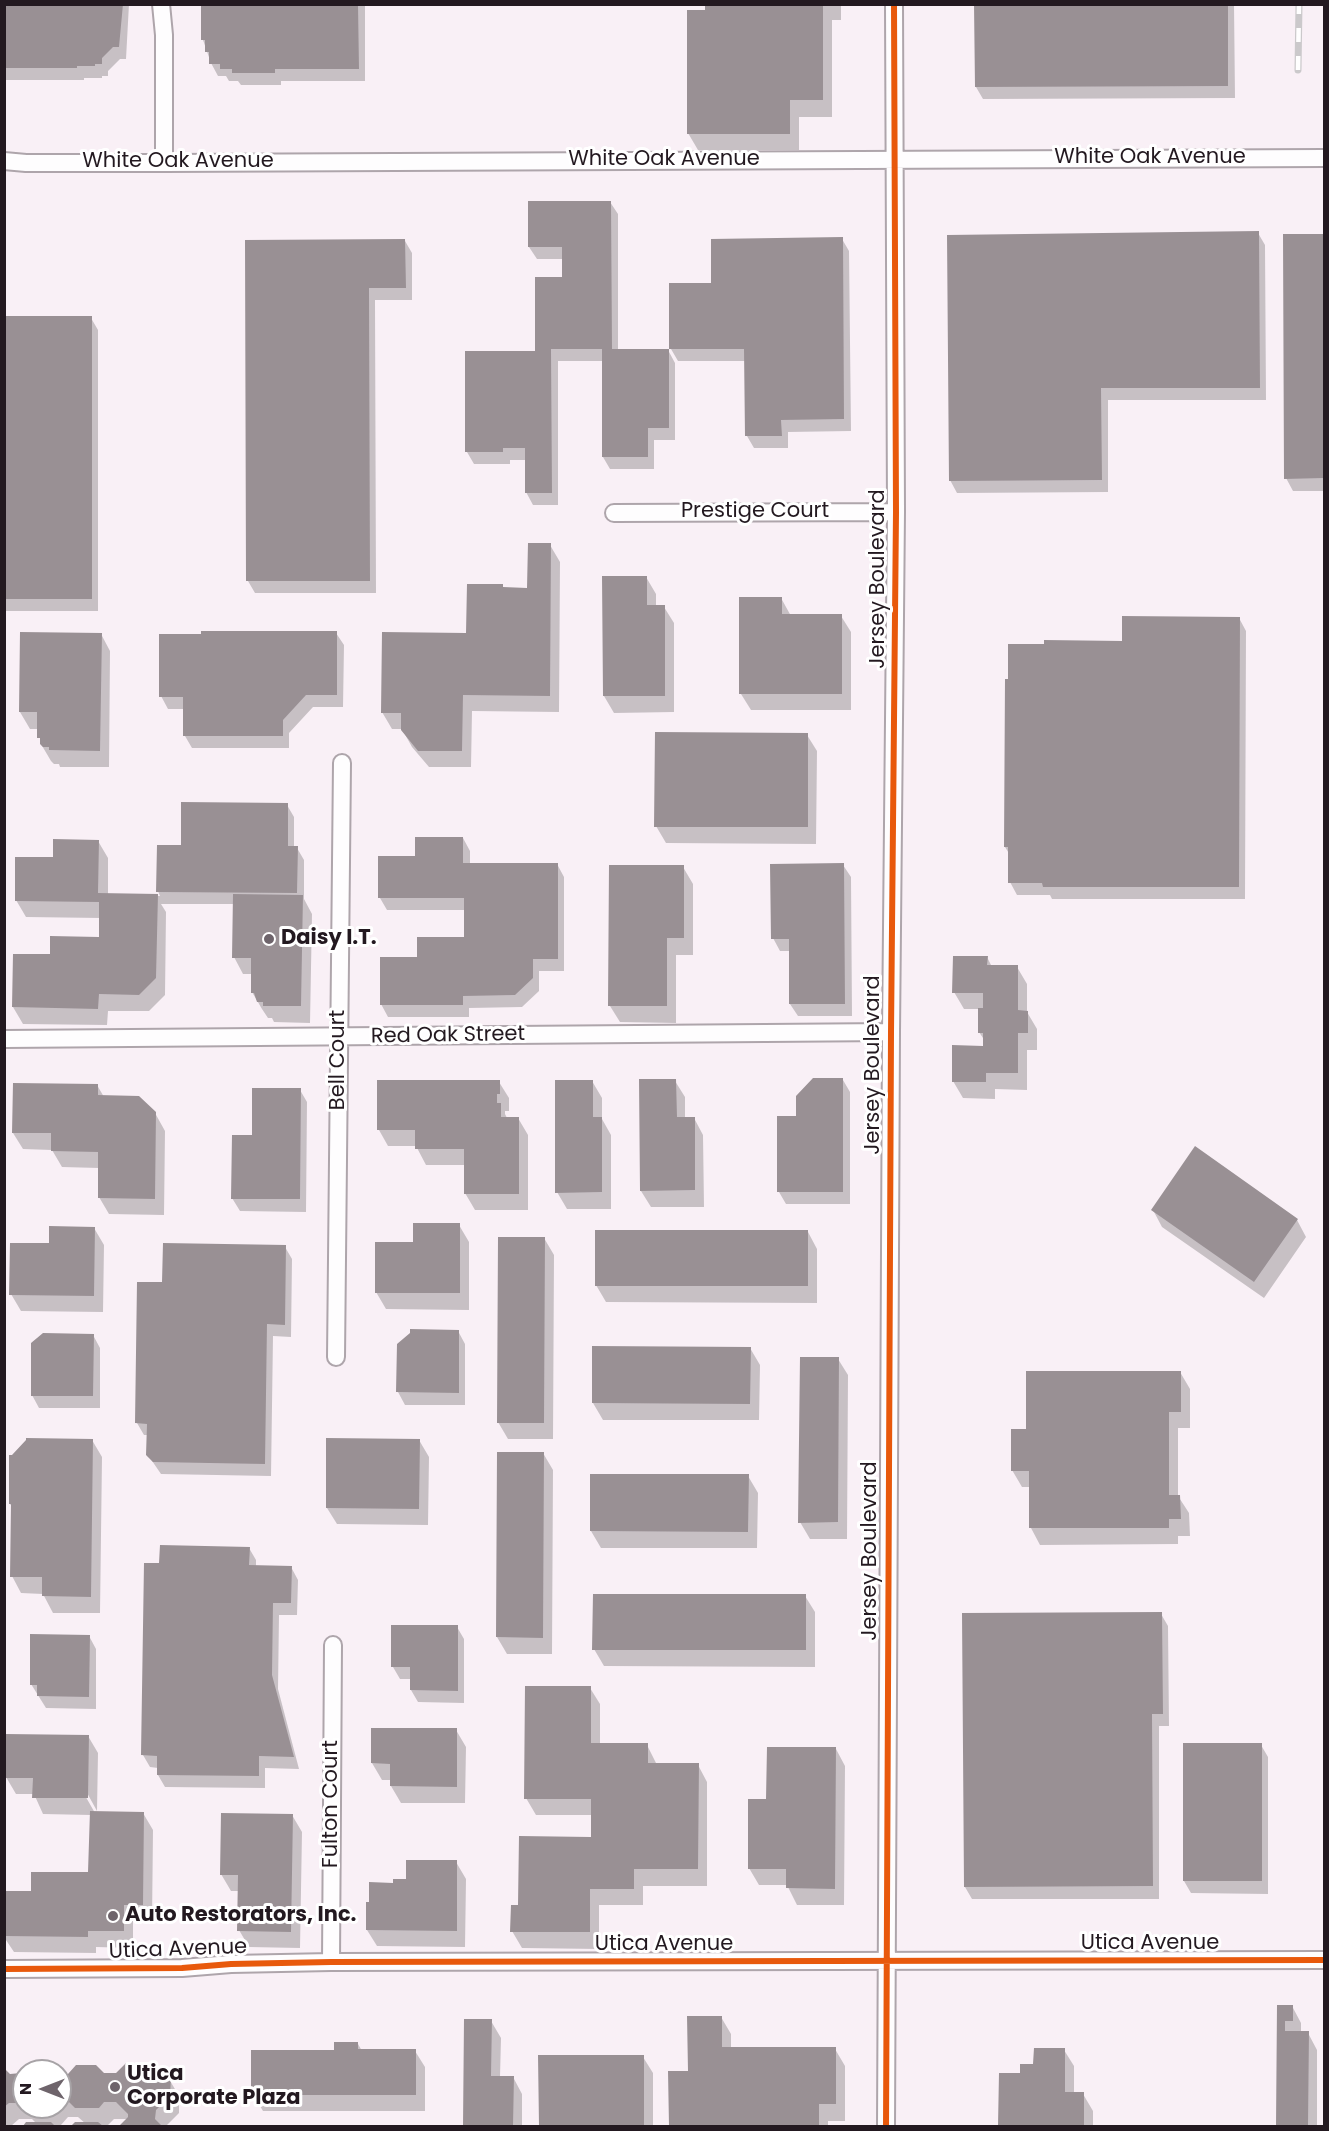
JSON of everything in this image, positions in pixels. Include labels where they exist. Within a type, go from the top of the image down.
[{"type":"street","points":[[161,4],[164,35],[164,163]]},
{"type":"street","name":"Jersey Boulevard","points":[[886,2127],[885,1961],[896,512],[894,4]]},
{"type":"street","name":"White Oak Avenue","points":[[4,161],[164,163],[1324,158]]},
{"type":"street","name":"Prestige Court","points":[[614,513],[896,512]]},
{"type":"street","name":"Bell Court","points":[[336,1357],[342,763]]},
{"type":"street","name":"Red Oak Street","points":[[4,1040],[891,1032]]},
{"type":"street","name":"Fulton Court","points":[[331,1962],[333,1645]]},
{"type":"street","name":"Utica Avenue","points":[[4,1969],[182,1968],[231,1964],[331,1962],[1324,1960]]},
{"type":"building","points":[[4,4],[123,4],[119,47],[113,47],[102,58],[102,64],[95,64],[95,66],[4,68]]},
{"type":"building","points":[[201,4],[358,4],[359,69],[275,69],[275,73],[232,73],[232,69],[220,69],[220,64],[209,64],[209,52],[205,52],[205,40],[201,40]]},
{"type":"building","points":[[705,4],[823,4],[823,100],[790,100],[790,134],[687,134],[687,10],[705,10]]},
{"type":"building","points":[[974,4],[1228,4],[1228,86],[975,87]]},
{"type":"building","points":[[528,201],[611,201],[612,349],[669,349],[669,428],[648,428],[648,457],[602,457],[602,349],[551,349],[552,493],[525,493],[525,448],[503,448],[503,452],[465,452],[465,351],[535,351],[535,277],[562,277],[562,247],[528,247]]},
{"type":"building","points":[[1259,231],[1260,388],[1101,388],[1102,480],[949,481],[947,235]]},
{"type":"building","points":[[1283,234],[1324,234],[1324,478],[1284,479]]},
{"type":"building","points":[[843,237],[844,419],[781,420],[782,436],[745,436],[744,349],[669,349],[669,283],[711,283],[711,239]]},
{"type":"building","points":[[405,239],[406,288],[369,288],[370,581],[246,581],[245,240]]},
{"type":"building","points":[[4,316],[92,316],[92,599],[4,599]]},
{"type":"building","points":[[528,543],[551,543],[550,696],[463,695],[462,751],[418,751],[401,730],[401,713],[381,713],[382,632],[466,633],[467,584],[503,584],[503,587],[527,588]]},
{"type":"building","points":[[602,576],[647,576],[647,605],[665,605],[665,696],[603,696]]},
{"type":"building","points":[[739,597],[782,597],[782,614],[842,614],[842,694],[739,694]]},
{"type":"building","points":[[1122,616],[1240,617],[1239,887],[1043,887],[1042,883],[1008,883],[1008,847],[1004,847],[1005,679],[1008,679],[1008,644],[1044,644],[1044,640],[1122,641]]},
{"type":"building","points":[[201,631],[337,631],[337,695],[306,695],[283,720],[283,736],[183,736],[183,697],[159,697],[159,634],[201,634]]},
{"type":"building","points":[[20,632],[102,633],[100,751],[49,750],[49,747],[43,747],[40,744],[40,738],[37,738],[37,712],[19,712]]},
{"type":"building","points":[[655,732],[808,733],[808,827],[654,827]]},
{"type":"building","points":[[181,802],[288,803],[288,846],[298,846],[297,893],[156,892],[157,845],[181,845]]},
{"type":"building","points":[[415,837],[463,837],[463,863],[558,863],[558,959],[533,959],[533,978],[515,995],[463,996],[463,1005],[380,1005],[380,957],[417,957],[417,937],[464,937],[464,898],[378,898],[378,856],[415,856]]},
{"type":"building","points":[[53,839],[99,840],[98,893],[158,894],[156,978],[139,995],[99,994],[98,1009],[12,1007],[13,954],[50,954],[50,936],[99,937],[99,902],[15,901],[15,857],[53,857]]},
{"type":"building","points":[[844,863],[845,1004],[789,1004],[789,939],[771,939],[770,864]]},
{"type":"building","points":[[609,865],[684,865],[684,938],[667,938],[667,1006],[608,1006]]},
{"type":"building","points":[[233,894],[303,895],[301,1006],[263,1006],[263,1002],[257,1002],[254,993],[251,993],[251,958],[232,958]]},
{"type":"building","points":[[953,956],[988,956],[987,965],[1018,965],[1018,1010],[1028,1011],[1028,1033],[1018,1033],[1018,1073],[986,1073],[986,1082],[952,1082],[952,1045],[983,1046],[983,1033],[978,1033],[978,1008],[983,1008],[983,993],[952,993]]},
{"type":"building","points":[[813,1078],[843,1078],[843,1192],[777,1192],[777,1116],[796,1116],[796,1096]]},
{"type":"building","points":[[639,1079],[676,1079],[677,1117],[695,1117],[695,1190],[640,1191]]},
{"type":"building","points":[[377,1080],[500,1080],[500,1094],[497,1094],[497,1103],[501,1103],[501,1117],[519,1117],[519,1194],[464,1194],[464,1149],[415,1149],[415,1130],[377,1130]]},
{"type":"building","points":[[555,1080],[593,1080],[593,1117],[602,1117],[602,1192],[555,1193]]},
{"type":"building","points":[[13,1083],[98,1084],[98,1095],[139,1096],[156,1112],[155,1199],[98,1198],[98,1152],[51,1151],[51,1133],[12,1133]]},
{"type":"building","points":[[252,1088],[301,1088],[300,1199],[231,1199],[232,1135],[252,1135]]},
{"type":"building","points":[[1195,1146],[1298,1219],[1254,1282],[1151,1210]]},
{"type":"building","points":[[413,1223],[460,1223],[460,1293],[375,1293],[375,1242],[413,1242]]},
{"type":"building","points":[[49,1226],[95,1227],[94,1296],[9,1295],[10,1243],[49,1243]]},
{"type":"building","points":[[595,1230],[808,1230],[808,1286],[595,1286]]},
{"type":"building","points":[[498,1237],[545,1237],[544,1423],[497,1423]]},
{"type":"building","points":[[163,1243],[286,1245],[285,1325],[267,1324],[265,1464],[153,1462],[146,1455],[147,1424],[135,1423],[137,1282],[162,1282]]},
{"type":"building","points":[[410,1329],[459,1330],[459,1393],[396,1392],[397,1344],[410,1333]]},
{"type":"building","points":[[43,1333],[94,1334],[93,1396],[31,1396],[31,1343]]},
{"type":"building","points":[[592,1346],[751,1347],[750,1404],[592,1403]]},
{"type":"building","points":[[800,1357],[839,1357],[838,1522],[798,1523]]},
{"type":"building","points":[[1026,1371],[1181,1371],[1181,1412],[1169,1412],[1169,1495],[1180,1495],[1181,1519],[1169,1519],[1169,1528],[1029,1528],[1029,1471],[1011,1471],[1011,1429],[1026,1429]]},
{"type":"building","points":[[26,1438],[93,1439],[91,1597],[42,1596],[42,1577],[10,1577],[9,1455],[12,1455]]},
{"type":"building","points":[[326,1438],[420,1439],[419,1509],[326,1508]]},
{"type":"building","points":[[497,1452],[544,1452],[543,1638],[496,1637]]},
{"type":"building","points":[[590,1474],[749,1474],[748,1532],[590,1531]]},
{"type":"building","points":[[160,1545],[250,1547],[249,1565],[292,1566],[291,1603],[273,1603],[272,1675],[294,1757],[259,1756],[259,1776],[157,1775],[157,1756],[141,1755],[144,1563],[159,1563]]},
{"type":"building","points":[[593,1594],[806,1594],[806,1650],[592,1650]]},
{"type":"building","points":[[1162,1612],[1163,1714],[1152,1714],[1153,1886],[964,1887],[962,1613]]},
{"type":"building","points":[[391,1625],[458,1625],[458,1691],[410,1690],[410,1667],[391,1667]]},
{"type":"building","points":[[30,1634],[90,1635],[89,1697],[37,1696],[37,1685],[30,1685]]},
{"type":"building","points":[[525,1686],[591,1686],[591,1743],[648,1743],[648,1763],[699,1763],[698,1869],[634,1869],[634,1889],[590,1889],[590,1932],[510,1932],[511,1905],[518,1905],[519,1836],[591,1837],[591,1799],[524,1799]]},
{"type":"building","points":[[371,1728],[457,1728],[457,1787],[390,1786],[390,1764],[371,1763]]},
{"type":"building","points":[[5,1734],[89,1735],[88,1798],[32,1798],[33,1778],[5,1778]]},
{"type":"building","points":[[1183,1743],[1262,1743],[1262,1881],[1183,1881]]},
{"type":"building","points":[[767,1747],[836,1747],[835,1889],[786,1888],[786,1869],[748,1869],[748,1799],[766,1799]]},
{"type":"building","points":[[90,1811],[144,1812],[143,1905],[124,1905],[124,1931],[88,1931],[88,1937],[4,1936],[4,1891],[31,1891],[31,1872],[88,1872]]},
{"type":"building","points":[[221,1813],[293,1814],[291,1932],[237,1931],[238,1875],[220,1875]]},
{"type":"building","points":[[406,1860],[457,1860],[457,1931],[366,1930],[369,1882],[393,1883],[393,1879],[406,1879]]},
{"type":"building","points":[[1277,2005],[1293,2005],[1293,2021],[1285,2021],[1285,2031],[1309,2031],[1308,2126],[1276,2126]]},
{"type":"building","points":[[687,2016],[722,2016],[722,2047],[836,2047],[836,2104],[819,2104],[819,2126],[669,2126],[668,2071],[688,2071]]},
{"type":"building","points":[[464,2019],[492,2019],[491,2076],[514,2076],[513,2126],[463,2126]]},
{"type":"building","points":[[334,2042],[358,2042],[358,2049],[416,2049],[416,2095],[251,2095],[251,2050],[334,2050]]},
{"type":"building","points":[[1034,2048],[1065,2048],[1065,2092],[1084,2092],[1084,2126],[998,2126],[999,2073],[1020,2073],[1020,2064],[1033,2064]]},
{"type":"building","points":[[538,2055],[644,2055],[644,2126],[539,2126]]},
{"type":"building","name":"Utica Corporate Plaza","points":[[126,2063],[154,2063],[171,2078],[170,2096],[156,2110],[155,2119],[162,2126],[119,2126],[128,2114],[116,2102],[104,2102],[99,2108],[75,2108],[72,2105],[72,2070],[76,2065],[96,2065],[104,2073],[116,2073]]},
{"type":"building","points":[[4,2068],[12,2074],[12,2103],[4,2107]]},
{"type":"building","points":[[26,2122],[51,2122],[55,2126],[23,2126]]},
{"type":"building","name":"Utica Corporate Plaza","points":[[75,2122],[98,2122],[103,2126],[71,2126]]},
{"type":"railway","points":[[1298,70],[1299,4]]},
{"type":"cycle path","points":[[886,2126],[896,512],[894,4]]},
{"type":"cycle path","points":[[4,1969],[182,1968],[231,1964],[331,1962],[1324,1960]]},
{"type":"place","name":"Daisy I.T.","points":[[269,939]]},
{"type":"place","name":"Auto Restorators, Inc.","points":[[113,1916]]},
{"type":"place","name":"Utica Corporate Plaza","points":[[115,2087]]}]
